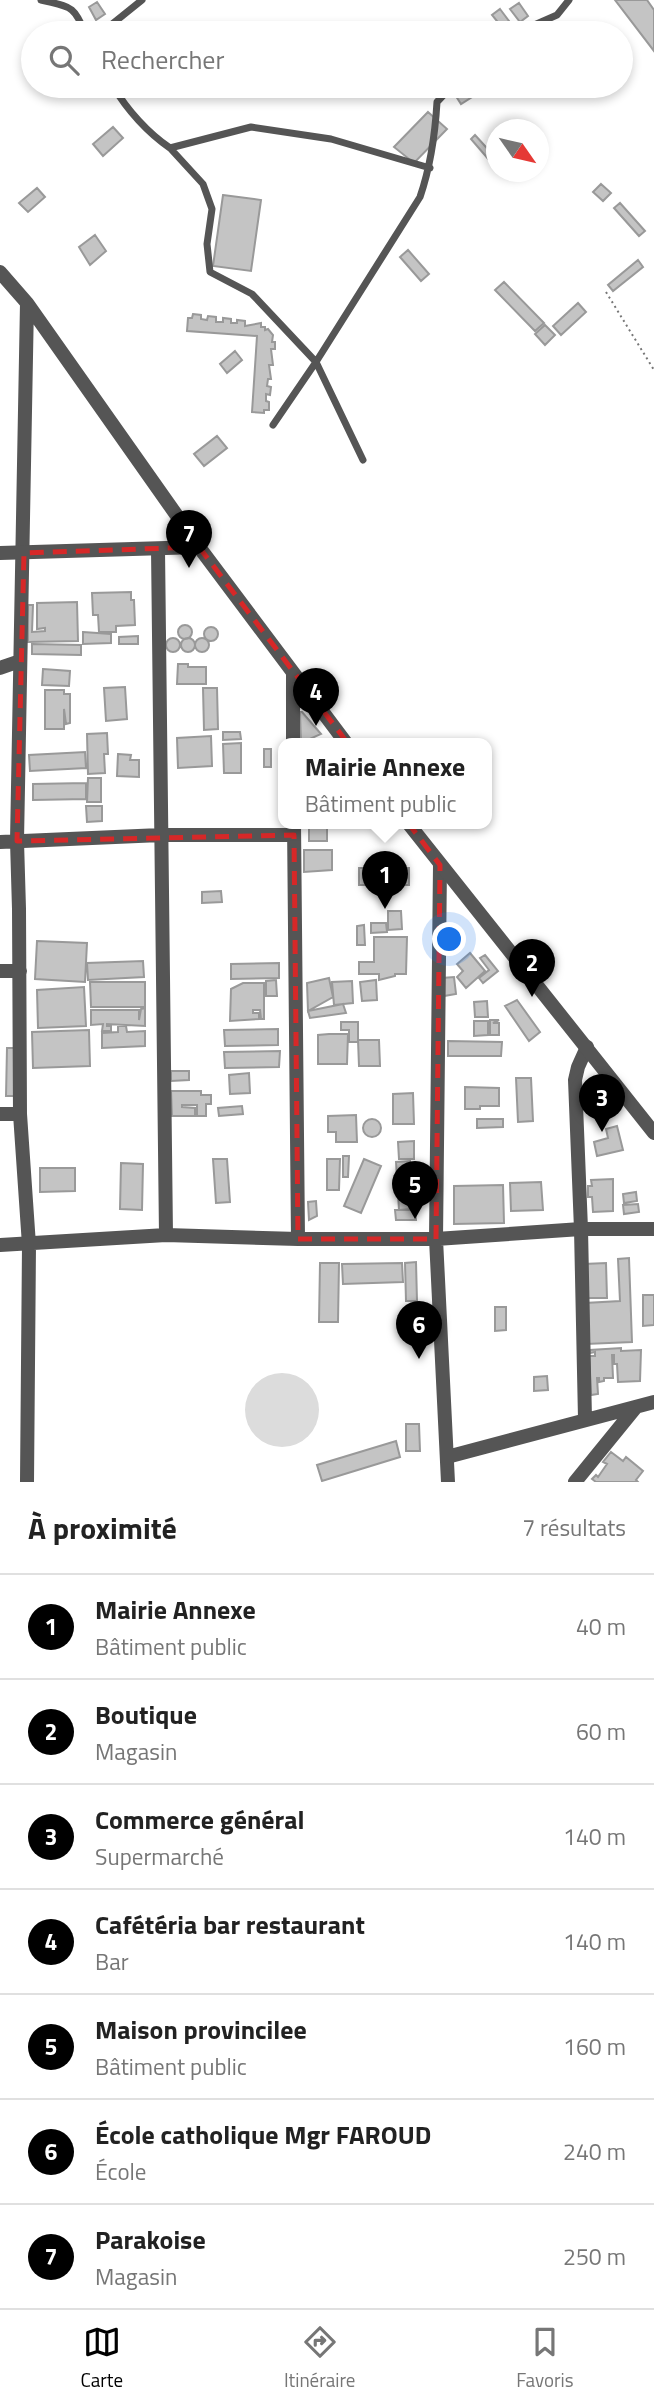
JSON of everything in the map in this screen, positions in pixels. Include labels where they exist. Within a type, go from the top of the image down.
[{"type":"street","points":[[0,272],[27,303],[199,547],[342,738]]},
{"type":"street","points":[[27,303],[17,841],[20,1114],[29,1245],[27,1482]]},
{"type":"street","points":[[0,553],[199,547]]},
{"type":"street","points":[[158,549],[166,1235]]},
{"type":"street","points":[[0,668],[20,661]]},
{"type":"street","points":[[293,674],[293,738]]},
{"type":"street","points":[[0,842],[294,829],[298,1239]]},
{"type":"street","points":[[413,829],[654,1133]]},
{"type":"street","points":[[440,865],[436,1239],[448,1482]]},
{"type":"street","points":[[0,971],[20,971]]},
{"type":"street","points":[[585,1419],[575,1080],[587,1047]]},
{"type":"street","points":[[0,1114],[20,1114]]},
{"type":"street","points":[[0,1245],[166,1235],[436,1239],[581,1230],[654,1229]]},
{"type":"street","points":[[447,1457],[654,1402]]},
{"type":"street","points":[[575,1482],[636,1407]]},
{"type":"lane","points":[[41,0],[68,3],[80,21]]},
{"type":"lane","points":[[116,21],[142,0]]},
{"type":"lane","points":[[543,21],[557,15],[569,0]]},
{"type":"lane","points":[[121,98],[154,137],[170,148],[203,184],[212,209],[207,244],[211,272],[252,294],[316,362],[363,460]]},
{"type":"lane","points":[[273,425],[420,197],[430,168],[435,142],[437,102],[441,98]]},
{"type":"lane","points":[[170,148],[251,127],[331,139],[430,168]]},
{"type":"path","points":[[606,292],[654,370]]},
{"type":"highlighted area","points":[[199,547],[440,865],[436,1239],[298,1239],[294,835],[17,841],[24,553]]},
{"type":"shaded area","points":[[282,1373],[296,1376],[308,1384],[316,1396],[319,1410],[316,1424],[308,1436],[296,1444],[282,1447],[268,1444],[256,1436],[248,1424],[245,1410],[248,1396],[256,1384],[268,1376]]},
{"type":"building","points":[[615,0],[647,0],[654,10],[654,51],[633,21]]},
{"type":"building","points":[[97,2],[105,14],[96,20],[89,7]]},
{"type":"building","points":[[519,3],[528,16],[519,21],[510,9]]},
{"type":"building","points":[[500,9],[509,21],[497,21],[492,15]]},
{"type":"building","points":[[457,98],[470,98],[461,104]]},
{"type":"building","points":[[428,112],[447,129],[414,163],[394,147]]},
{"type":"building","points":[[113,127],[123,138],[103,156],[93,144]]},
{"type":"building","points":[[475,135],[486,147],[486,156],[471,139]]},
{"type":"building","points":[[601,184],[611,193],[603,201],[593,192]]},
{"type":"building","points":[[37,188],[45,197],[28,212],[19,203]]},
{"type":"building","points":[[223,195],[261,200],[251,271],[213,266]]},
{"type":"building","points":[[620,203],[645,231],[639,236],[614,208]]},
{"type":"building","points":[[95,235],[106,251],[90,265],[79,247]]},
{"type":"building","points":[[408,250],[429,274],[421,281],[400,257]]},
{"type":"building","points":[[638,260],[643,267],[613,291],[608,285]]},
{"type":"building","points":[[504,282],[544,323],[535,331],[495,290]]},
{"type":"building","points":[[578,303],[586,312],[561,335],[553,326]]},
{"type":"building","points":[[193,314],[201,315],[201,319],[207,320],[208,316],[216,317],[216,322],[223,322],[223,318],[231,319],[231,323],[237,323],[237,320],[245,321],[245,326],[261,323],[261,327],[268,329],[273,335],[275,349],[271,349],[273,365],[269,365],[271,379],[268,379],[267,386],[271,387],[270,395],[266,394],[269,410],[264,410],[264,413],[252,412],[257,336],[187,331],[188,318],[192,318]]},
{"type":"building","points":[[545,325],[555,335],[545,345],[535,334]]},
{"type":"building","points":[[235,351],[242,360],[227,373],[220,364]]},
{"type":"building","points":[[217,436],[227,448],[204,466],[194,454]]},
{"type":"building","points":[[131,592],[135,625],[116,626],[116,632],[99,632],[98,615],[93,615],[92,593]]},
{"type":"building","points":[[77,602],[78,641],[28,642],[28,605],[33,605],[32,632],[45,631],[45,628],[37,629],[37,603]]},
{"type":"building","points":[[185,625],[190,627],[190,637],[185,639],[180,637],[178,632],[180,627]]},
{"type":"building","points":[[211,627],[216,629],[216,639],[211,641],[206,639],[204,634],[206,629]]},
{"type":"building","points":[[83,632],[111,634],[111,643],[83,644]]},
{"type":"building","points":[[138,636],[138,644],[119,644],[119,637]]},
{"type":"building","points":[[173,638],[178,640],[178,650],[173,652],[168,650],[166,645],[168,640]]},
{"type":"building","points":[[188,638],[193,640],[193,650],[188,652],[183,650],[181,645],[183,640]]},
{"type":"building","points":[[202,638],[207,640],[207,650],[202,652],[197,650],[195,645],[197,640]]},
{"type":"building","points":[[32,644],[81,645],[81,655],[32,654]]},
{"type":"building","points":[[178,664],[206,667],[206,684],[177,684]]},
{"type":"building","points":[[43,669],[70,671],[69,686],[42,685]]},
{"type":"building","points":[[125,687],[127,719],[106,721],[104,688]]},
{"type":"building","points":[[203,688],[217,688],[218,729],[204,730]]},
{"type":"building","points":[[45,690],[64,690],[64,694],[70,694],[70,723],[66,724],[64,709],[64,729],[45,729]]},
{"type":"building","points":[[302,712],[321,734],[312,738],[301,738]]},
{"type":"building","points":[[223,732],[240,732],[241,739],[223,740]]},
{"type":"building","points":[[107,733],[105,773],[88,774],[87,734]]},
{"type":"building","points":[[211,736],[212,766],[178,768],[177,738]]},
{"type":"building","points":[[241,743],[241,773],[224,773],[223,744]]},
{"type":"building","points":[[264,749],[271,749],[271,767],[264,767]]},
{"type":"building","points":[[85,752],[86,768],[30,771],[29,755]]},
{"type":"building","points":[[118,754],[131,755],[130,760],[139,760],[139,777],[117,776]]},
{"type":"building","points":[[88,778],[101,778],[101,802],[87,802]]},
{"type":"building","points":[[86,783],[86,799],[33,800],[33,784]]},
{"type":"building","points":[[86,806],[102,806],[102,821],[87,822]]},
{"type":"building","points":[[309,829],[327,829],[327,841],[309,841]]},
{"type":"building","points":[[304,850],[332,850],[332,870],[304,872]]},
{"type":"building","points":[[359,868],[409,868],[409,885],[359,885]]},
{"type":"building","points":[[221,891],[222,902],[202,903],[202,892]]},
{"type":"building","points":[[388,911],[401,911],[402,929],[388,930]]},
{"type":"building","points":[[371,923],[386,923],[387,932],[371,933]]},
{"type":"building","points":[[364,925],[365,945],[357,945],[357,926]]},
{"type":"building","points":[[374,937],[407,937],[406,974],[395,974],[379,980],[379,974],[359,974],[359,962],[374,962]]},
{"type":"building","points":[[37,941],[87,943],[85,982],[35,979]]},
{"type":"building","points":[[470,953],[485,971],[466,988],[457,977],[463,971],[457,964]]},
{"type":"building","points":[[485,955],[498,971],[483,983],[479,978],[489,970],[480,958]]},
{"type":"building","points":[[143,961],[144,977],[88,980],[87,963]]},
{"type":"building","points":[[279,963],[279,978],[231,979],[231,964]]},
{"type":"building","points":[[454,977],[456,994],[444,996],[442,978]]},
{"type":"building","points":[[329,978],[333,997],[308,1011],[307,983]]},
{"type":"building","points":[[276,980],[277,996],[266,996],[266,981]]},
{"type":"building","points":[[376,980],[377,1000],[362,1001],[360,982]]},
{"type":"building","points":[[352,981],[353,1003],[334,1005],[332,982]]},
{"type":"building","points":[[90,982],[145,982],[145,1007],[91,1007]]},
{"type":"building","points":[[243,983],[264,983],[264,1019],[261,1019],[260,1010],[253,1010],[253,1013],[259,1013],[259,1019],[230,1021],[231,989]]},
{"type":"building","points":[[84,987],[86,1026],[38,1028],[37,990]]},
{"type":"building","points":[[517,1000],[540,1032],[529,1041],[505,1006]]},
{"type":"building","points":[[487,1001],[488,1017],[475,1017],[474,1002]]},
{"type":"building","points":[[343,1004],[346,1013],[310,1018],[308,1011]]},
{"type":"building","points":[[145,1008],[145,1026],[107,1024],[111,1026],[111,1031],[102,1031],[103,1024],[91,1025],[91,1010],[139,1010],[139,1020],[141,1009]]},
{"type":"building","points":[[490,1020],[499,1020],[493,1023],[499,1023],[499,1035],[490,1035]]},
{"type":"building","points":[[474,1021],[488,1021],[488,1035],[474,1036]]},
{"type":"building","points":[[341,1022],[358,1022],[358,1042],[349,1042],[349,1030],[341,1030]]},
{"type":"building","points":[[118,1026],[126,1026],[127,1032],[145,1031],[145,1046],[102,1048],[102,1033],[118,1032]]},
{"type":"building","points":[[278,1029],[278,1045],[225,1046],[224,1030]]},
{"type":"building","points":[[89,1030],[90,1066],[33,1068],[32,1032]]},
{"type":"building","points":[[348,1034],[347,1064],[318,1064],[318,1035]]},
{"type":"building","points":[[358,1040],[379,1040],[380,1066],[359,1066]]},
{"type":"building","points":[[448,1041],[502,1042],[501,1056],[448,1056]]},
{"type":"building","points":[[7,1048],[22,1048],[21,1096],[6,1096]]},
{"type":"building","points":[[280,1051],[279,1067],[225,1068],[224,1052]]},
{"type":"building","points":[[171,1071],[189,1071],[189,1080],[171,1081]]},
{"type":"building","points":[[249,1073],[250,1093],[230,1094],[229,1075]]},
{"type":"building","points":[[516,1078],[531,1078],[533,1121],[518,1122]]},
{"type":"building","points":[[465,1087],[499,1088],[499,1106],[465,1109]]},
{"type":"building","points":[[171,1091],[201,1091],[201,1095],[211,1095],[211,1104],[206,1104],[206,1116],[197,1116],[197,1105],[182,1105],[195,1108],[195,1116],[172,1116]]},
{"type":"building","points":[[413,1093],[414,1124],[393,1124],[393,1094]]},
{"type":"building","points":[[242,1106],[243,1114],[219,1116],[218,1108]]},
{"type":"building","points":[[356,1115],[357,1142],[336,1142],[336,1132],[328,1132],[328,1116]]},
{"type":"building","points":[[372,1119],[378,1122],[381,1128],[378,1134],[372,1137],[366,1134],[363,1128],[366,1122]]},
{"type":"building","points":[[477,1119],[503,1119],[503,1127],[477,1128]]},
{"type":"building","points":[[617,1126],[623,1150],[597,1156],[594,1142],[608,1138],[606,1129]]},
{"type":"building","points":[[414,1141],[414,1159],[399,1159],[398,1142]]},
{"type":"building","points":[[343,1156],[349,1156],[348,1177],[343,1177]]},
{"type":"building","points":[[213,1159],[227,1159],[230,1202],[216,1203]]},
{"type":"building","points":[[327,1159],[340,1159],[339,1190],[327,1190]]},
{"type":"building","points":[[364,1159],[381,1166],[361,1213],[344,1206]]},
{"type":"building","points":[[410,1161],[412,1209],[399,1210],[396,1162]]},
{"type":"building","points":[[121,1163],[143,1164],[142,1210],[120,1209]]},
{"type":"building","points":[[40,1168],[75,1168],[75,1191],[40,1192]]},
{"type":"building","points":[[613,1179],[613,1211],[593,1212],[592,1197],[588,1197],[591,1180]]},
{"type":"building","points":[[541,1182],[543,1210],[511,1211],[510,1183]]},
{"type":"building","points":[[503,1185],[504,1223],[454,1224],[454,1186]]},
{"type":"building","points":[[636,1192],[637,1201],[624,1203],[623,1194]]},
{"type":"building","points":[[316,1201],[317,1216],[309,1220],[308,1202]]},
{"type":"building","points":[[638,1204],[639,1212],[624,1214],[623,1205]]},
{"type":"building","points":[[413,1208],[416,1220],[396,1220],[395,1210]]},
{"type":"building","points":[[629,1258],[632,1342],[586,1344],[585,1303],[620,1301],[618,1259]]},
{"type":"building","points":[[416,1262],[417,1301],[406,1301],[405,1263]]},
{"type":"building","points":[[320,1263],[339,1263],[338,1322],[319,1322]]},
{"type":"building","points":[[402,1263],[403,1282],[343,1284],[342,1264]]},
{"type":"building","points":[[606,1263],[607,1298],[585,1298],[584,1264]]},
{"type":"building","points":[[643,1295],[654,1295],[654,1325],[643,1326]]},
{"type":"building","points":[[495,1307],[506,1307],[506,1330],[495,1331]]},
{"type":"building","points":[[621,1348],[621,1351],[641,1350],[640,1381],[618,1382],[617,1364],[614,1364],[612,1355],[613,1378],[604,1378],[604,1381],[599,1382],[597,1378],[598,1394],[591,1395],[589,1356],[595,1356],[595,1352],[590,1353],[590,1350]]},
{"type":"building","points":[[547,1376],[548,1390],[534,1391],[534,1377]]},
{"type":"building","points":[[406,1424],[419,1424],[420,1451],[406,1451]]},
{"type":"building","points":[[396,1441],[400,1457],[322,1481],[317,1465]]},
{"type":"building","points":[[611,1452],[623,1461],[626,1457],[643,1471],[636,1480],[638,1482],[596,1482],[592,1479],[596,1475],[598,1477],[607,1464],[603,1462]]},
{"type":"place","name":"Parakoise","points":[[189,568]]},
{"type":"place","name":"Cafétéria bar restaurant","points":[[316,726]]},
{"type":"place","name":"Mairie Annexe","points":[[385,909]]},
{"type":"place","name":"Boutique","points":[[532,997]]},
{"type":"place","name":"Commerce général","points":[[602,1132]]},
{"type":"place","name":"Maison provincilee","points":[[415,1219]]},
{"type":"place","name":"École catholique Mgr FAROUD","points":[[419,1359]]}]
